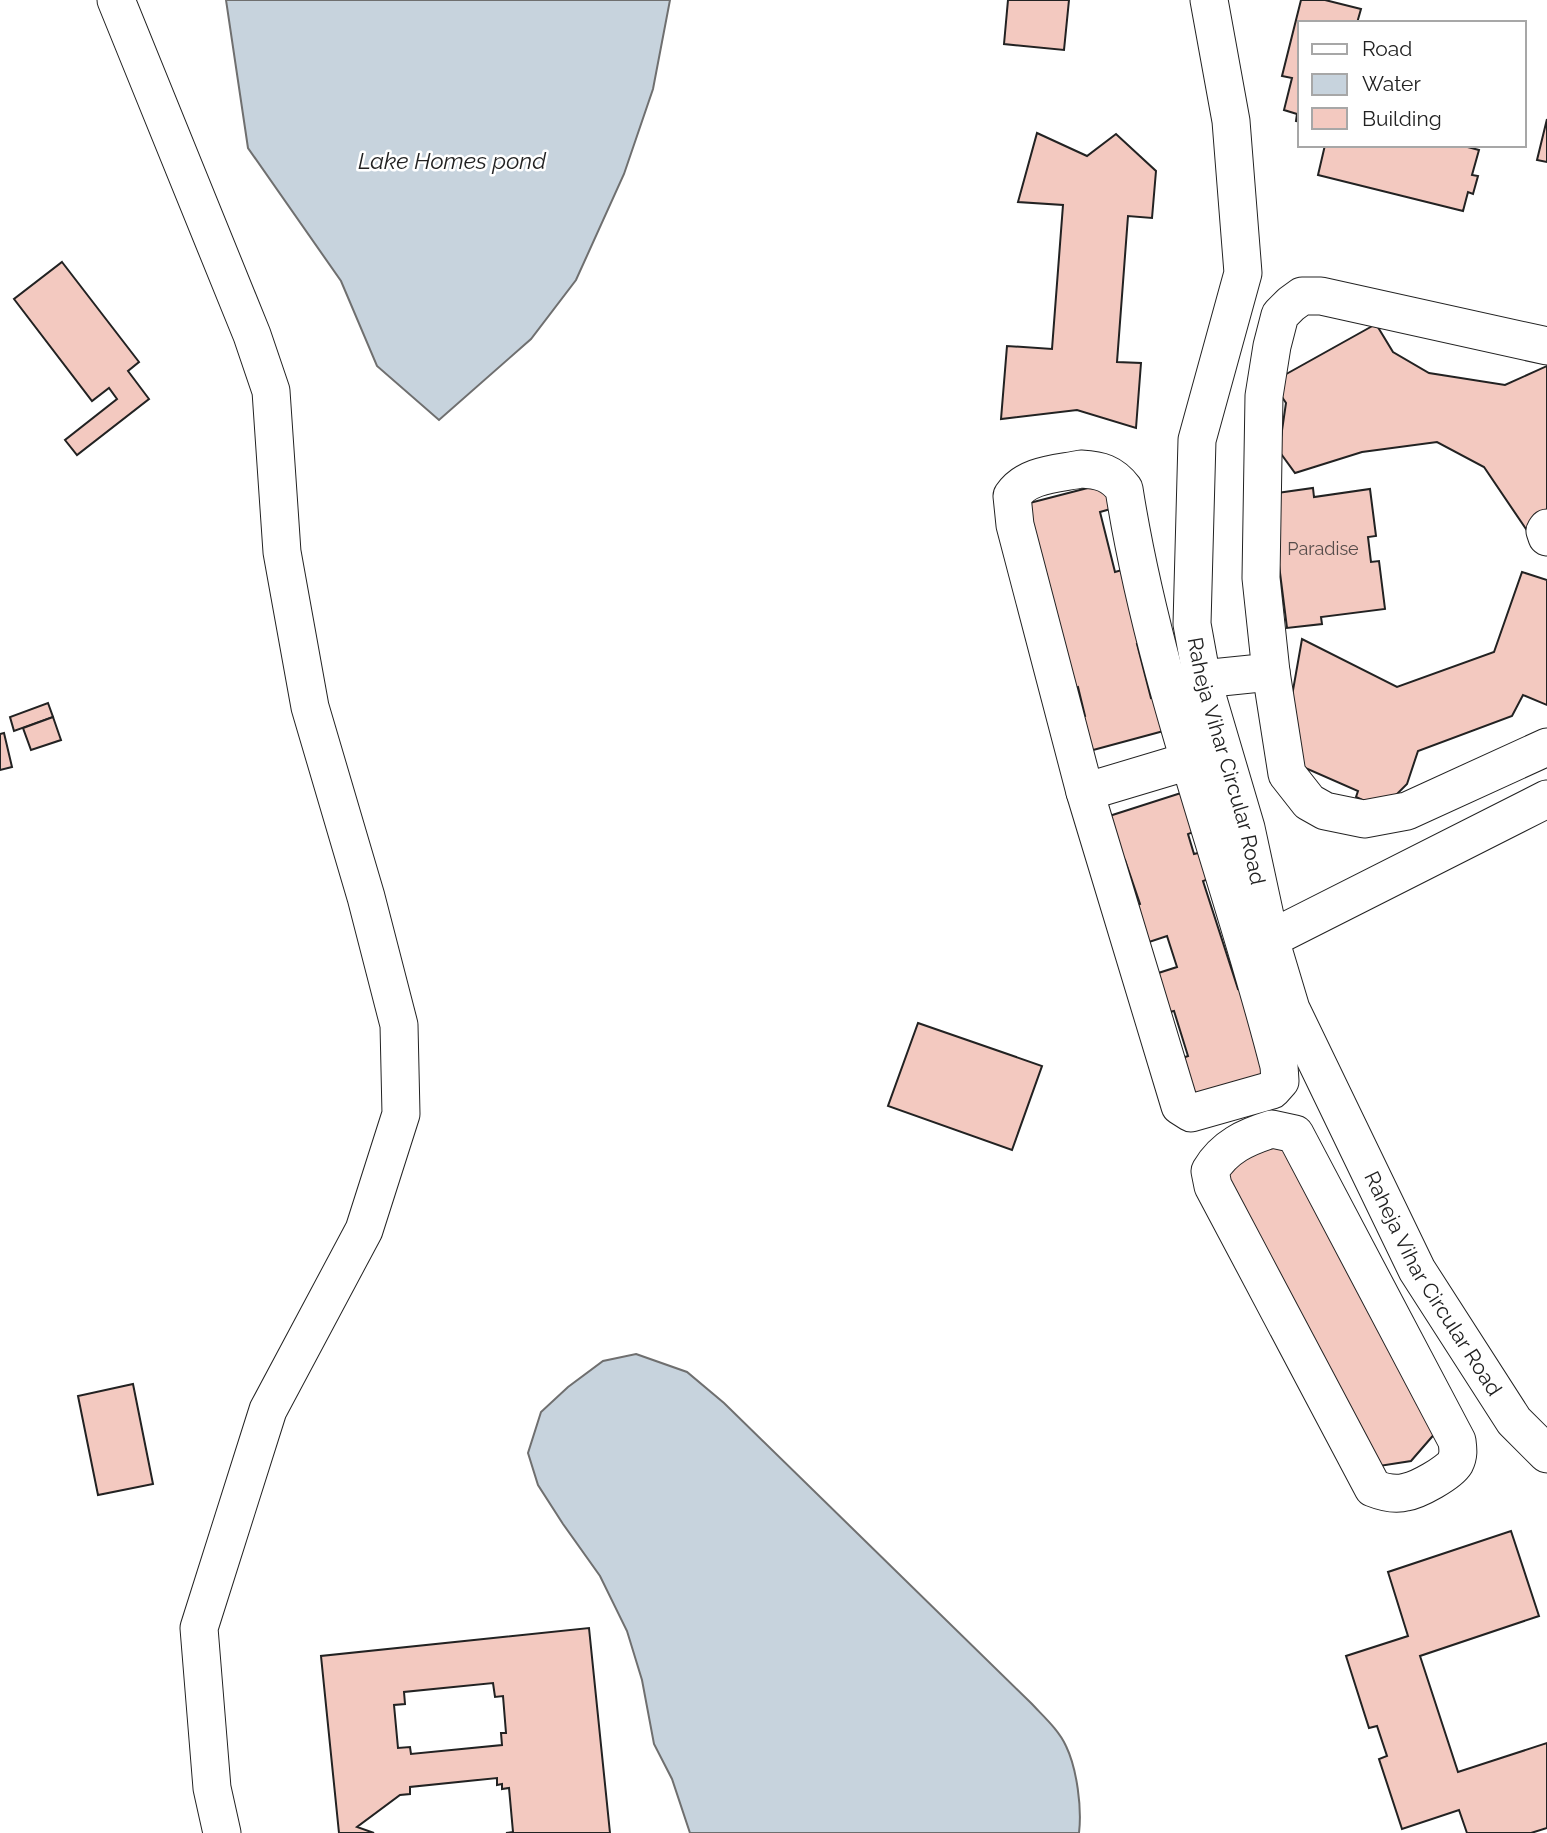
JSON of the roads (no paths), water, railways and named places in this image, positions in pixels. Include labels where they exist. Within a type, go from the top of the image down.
[{"type":"street","points":[[116,0],[252,335],[271,391],[282,552],[310,707],[366,898],[399,1025],[401,1114],[364,1230],[268,1410],[199,1628],[212,1788],[222,1833]]},
{"type":"street","name":"Raheja Vihar Circular Road","points":[[1209,0],[1231,121],[1243,273],[1197,440],[1192,624],[1202,679],[1246,828],[1270,939],[1291,1009],[1417,1270],[1514,1420],[1547,1454]]},
{"type":"street","points":[[1547,346],[1321,296],[1302,296],[1291,304],[1280,315],[1264,396],[1261,578],[1270,672],[1287,774],[1309,802],[1325,811],[1364,819],[1407,811],[1547,747]]},
{"type":"street","points":[[1081,469],[1094,469],[1115,478],[1124,489],[1140,572],[1188,761],[1279,1066],[1280,1081],[1272,1090],[1191,1112],[1180,1106],[1085,792],[1015,525],[1012,496],[1018,487],[1027,481],[1081,469]]},
{"type":"street","points":[[1547,528],[1547,537]]},
{"type":"street","points":[[1202,679],[1270,672]]},
{"type":"street","points":[[1085,792],[1223,751]]},
{"type":"street","points":[[1270,939],[1547,799]]},
{"type":"street","points":[[1272,1129],[1295,1134],[1378,1287],[1457,1441],[1459,1454],[1453,1466],[1435,1479],[1407,1492],[1385,1492],[1373,1488],[1213,1186],[1210,1171],[1218,1157],[1246,1137],[1272,1129]]},
{"type":"street","points":[[1378,1287],[1417,1270]]},
{"type":"water","name":"Lake Homes pond","points":[[226,0],[670,0],[653,89],[624,174],[576,280],[531,339],[439,420],[377,366],[341,281],[248,148]]},
{"type":"water","points":[[636,1354],[687,1372],[724,1403],[1046,1718],[1063,1740],[1070,1755],[1079,1801],[1079,1833],[690,1833],[672,1779],[654,1744],[642,1680],[627,1631],[600,1576],[538,1485],[528,1453],[541,1412],[568,1387],[603,1361]]}]
